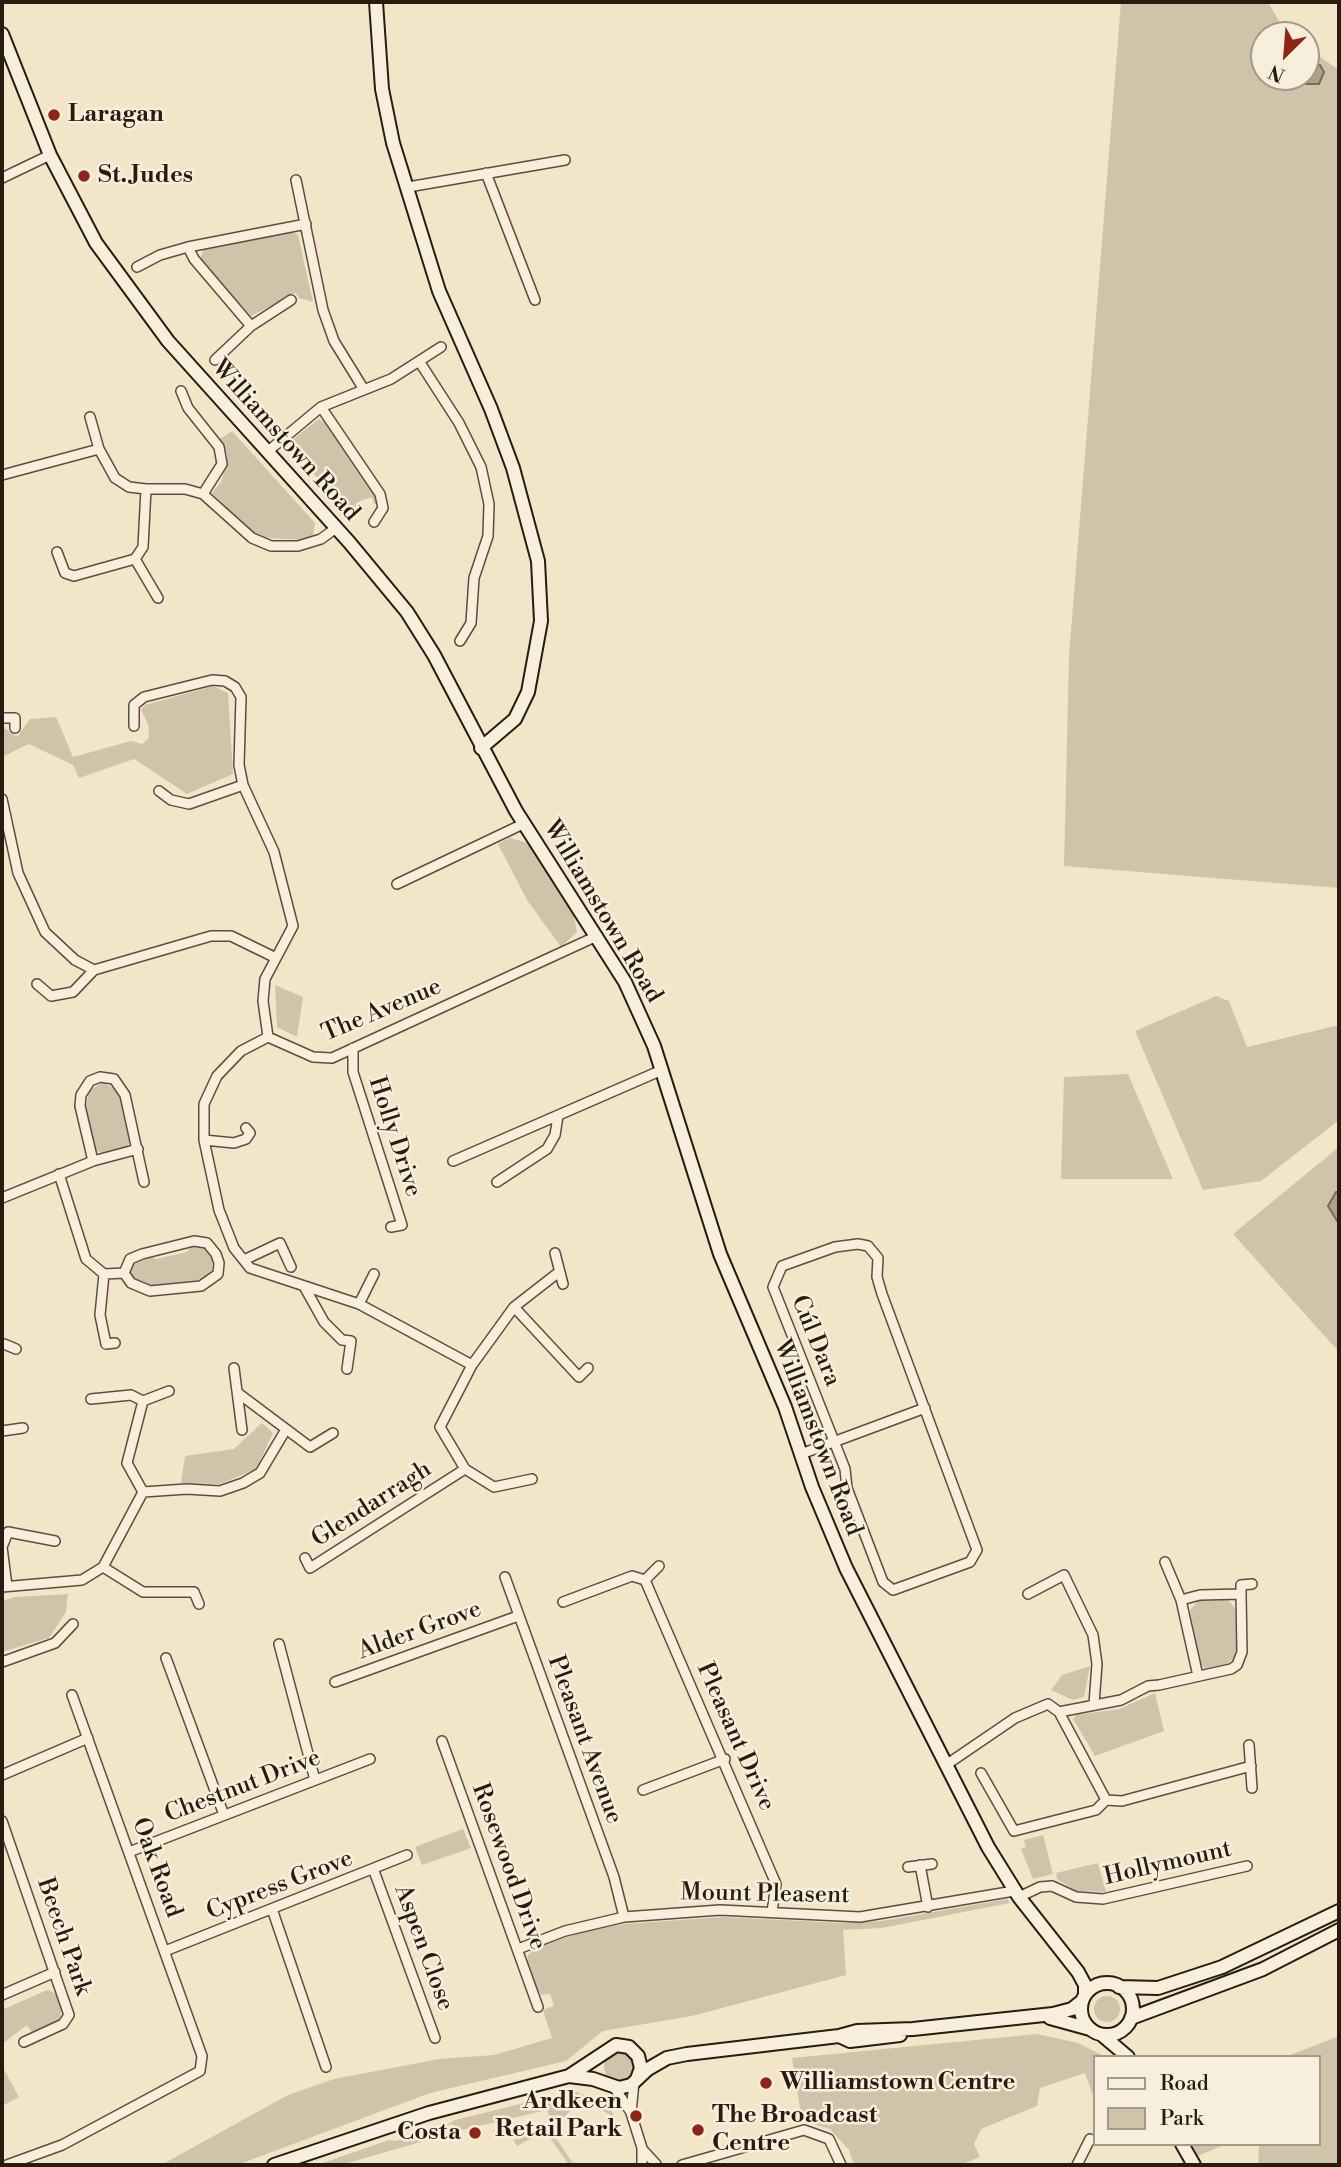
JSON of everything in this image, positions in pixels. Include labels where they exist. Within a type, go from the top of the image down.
[{"type":"street","points":[[376,2],[383,100],[408,187],[439,291],[488,401],[513,468],[540,571],[541,621],[528,692],[515,719],[481,748]]},
{"type":"street","name":"Williamstown Road","points":[[2,34],[50,155],[88,231],[135,299],[336,528],[419,628],[523,824],[597,936],[636,1003],[662,1070],[720,1254],[785,1407],[846,1568],[946,1765],[1016,1894],[1082,1979],[1084,1998]]},
{"type":"street","points":[[2,178],[50,155]]},
{"type":"street","points":[[408,187],[565,160]]},
{"type":"street","points":[[486,173],[535,300]]},
{"type":"street","points":[[296,180],[323,310],[334,341],[363,388]]},
{"type":"street","points":[[137,267],[160,255],[188,247],[306,223]]},
{"type":"street","points":[[188,247],[194,259],[251,326]]},
{"type":"street","points":[[215,360],[251,326],[291,300]]},
{"type":"street","points":[[267,452],[321,407],[390,379],[441,347]]},
{"type":"street","points":[[419,361],[459,423],[475,456],[489,503],[488,536],[474,578],[471,623],[460,641]]},
{"type":"street","points":[[181,391],[188,408],[219,447],[222,464],[203,494]]},
{"type":"street","points":[[321,407],[380,494],[383,508],[374,522]]},
{"type":"street","points":[[90,417],[99,449],[116,478],[129,487],[186,489],[203,494],[252,538],[271,546],[298,546],[321,539],[336,528]]},
{"type":"street","points":[[2,475],[99,449]]},
{"type":"street","points":[[57,552],[65,573],[74,576],[135,559],[143,547],[146,489]]},
{"type":"street","points":[[135,559],[158,598]]},
{"type":"street","points":[[134,726],[134,705],[144,697],[212,680],[225,681],[235,687],[241,697],[239,765],[243,785],[274,852],[291,911],[293,926],[265,979],[263,1001],[268,1037],[240,1051],[217,1076],[204,1104],[204,1140],[219,1210],[234,1248],[250,1268],[359,1304],[472,1365]]},
{"type":"street","points":[[2,718],[15,718],[15,728]]},
{"type":"street","points":[[159,791],[171,800],[189,804],[243,785]]},
{"type":"street","points":[[2,799],[18,873],[45,932],[75,960],[94,970]]},
{"type":"street","points":[[397,884],[523,824]]},
{"type":"street","points":[[37,984],[51,996],[73,992],[94,970],[135,961],[211,936],[231,936],[276,958]]},
{"type":"street","name":"The Avenue","points":[[268,1037],[313,1057],[332,1058],[597,936]]},
{"type":"street","name":"Holly Drive","points":[[353,1048],[353,1072],[402,1225],[391,1227]]},
{"type":"street","points":[[453,1161],[662,1070]]},
{"type":"street","points":[[93,1161],[80,1106],[85,1087],[100,1077],[114,1079],[121,1086],[144,1182]]},
{"type":"street","points":[[497,1182],[547,1149],[555,1135],[558,1116]]},
{"type":"street","points":[[204,1140],[234,1143],[246,1139],[250,1133],[246,1128]]},
{"type":"street","points":[[2,1198],[93,1161],[138,1149]]},
{"type":"street","points":[[59,1174],[86,1259],[104,1274],[124,1273]]},
{"type":"street","points":[[194,1241],[207,1243],[216,1254],[219,1264],[218,1273],[201,1286],[150,1291],[131,1283],[124,1273],[130,1259],[194,1241]]},
{"type":"street","points":[[244,1260],[280,1244],[291,1267]]},
{"type":"street","name":"Cúl Dara","points":[[858,1244],[874,1251],[878,1258],[877,1277],[881,1294],[974,1540],[976,1554],[970,1562],[898,1589],[889,1588],[883,1582],[847,1488],[845,1469],[834,1441],[773,1287],[782,1266],[835,1247],[858,1244]]},
{"type":"street","points":[[555,1253],[563,1284]]},
{"type":"street","points":[[532,1479],[494,1487],[465,1469],[440,1427],[472,1365],[514,1307],[559,1272]]},
{"type":"street","points":[[104,1274],[100,1315],[106,1344],[115,1343]]},
{"type":"street","points":[[359,1304],[374,1274]]},
{"type":"street","points":[[305,1288],[324,1322],[342,1340],[351,1340],[346,1369]]},
{"type":"street","points":[[514,1307],[579,1377],[588,1368]]},
{"type":"street","points":[[2,1342],[16,1349]]},
{"type":"street","points":[[234,1368],[242,1430]]},
{"type":"street","points":[[91,1399],[131,1395],[143,1401],[169,1391]]},
{"type":"street","points":[[238,1393],[285,1431],[310,1447],[333,1433]]},
{"type":"street","points":[[143,1401],[127,1463],[143,1492]]},
{"type":"street","points":[[801,1454],[925,1408]]},
{"type":"street","points":[[2,1431],[23,1428]]},
{"type":"street","points":[[143,1492],[187,1489],[220,1491],[243,1483],[260,1473],[285,1431]]},
{"type":"street","name":"Glendarragh","points":[[305,1558],[310,1568],[465,1469]]},
{"type":"street","points":[[55,1541],[8,1532],[2,1547],[4,1587],[82,1580],[103,1567],[143,1492]]},
{"type":"street","points":[[1165,1562],[1181,1600],[1198,1676]]},
{"type":"street","points":[[563,1602],[632,1576],[645,1580],[659,1566]]},
{"type":"street","points":[[103,1567],[144,1592],[194,1592],[198,1604]]},
{"type":"street","points":[[1028,1594],[1064,1575],[1093,1635],[1097,1664],[1094,1704]]},
{"type":"street","name":"Pleasant Avenue","points":[[505,1577],[614,1877],[624,1917]]},
{"type":"street","name":"Pleasant Drive","points":[[645,1580],[725,1759],[776,1884],[772,1912]]},
{"type":"street","points":[[1059,1712],[1121,1700],[1147,1686],[1231,1669],[1240,1659],[1241,1585],[1252,1584]]},
{"type":"street","points":[[1181,1600],[1200,1595],[1241,1594]]},
{"type":"street","name":"Alder Grove","points":[[335,1682],[518,1616]]},
{"type":"street","points":[[2,1662],[55,1643],[74,1624]]},
{"type":"street","points":[[279,1644],[315,1780]]},
{"type":"street","points":[[166,1658],[224,1815]]},
{"type":"street","name":"Oak Road","points":[[7,2165],[62,2145],[200,2071],[202,2056],[72,1695]]},
{"type":"street","points":[[946,1765],[1015,1718],[1040,1705],[1048,1704],[1059,1712],[1106,1800]]},
{"type":"street","points":[[2,1776],[88,1738]]},
{"type":"street","name":"Rosewood Drive","points":[[442,1741],[538,2007]]},
{"type":"street","points":[[1249,1745],[1252,1787]]},
{"type":"street","name":"Chestnut Drive","points":[[129,1852],[370,1759]]},
{"type":"street","points":[[643,1790],[725,1759]]},
{"type":"street","points":[[1106,1800],[1122,1801],[1251,1766]]},
{"type":"street","points":[[981,1773],[1014,1831],[1097,1810],[1106,1800]]},
{"type":"street","name":"Beech Park","points":[[2,1821],[69,2015],[63,2024],[24,2042]]},
{"type":"street","name":"Cypress Grove","points":[[165,1951],[374,1871],[407,1855]]},
{"type":"street","points":[[908,1867],[932,1864]]},
{"type":"street","points":[[920,1865],[928,1907]]},
{"type":"street","name":"Hollymount","points":[[1016,1894],[1040,1886],[1052,1886],[1076,1897],[1103,1899],[1247,1866]]},
{"type":"street","name":"Aspen Close","points":[[374,1871],[436,2038]]},
{"type":"street","name":"Mount Pleasent","points":[[518,1949],[565,1931],[624,1917],[693,1911],[860,1917],[1016,1894]]},
{"type":"street","points":[[272,1909],[326,2067]]},
{"type":"street","points":[[274,2165],[429,2113],[569,2076],[616,2045],[667,2058],[839,2036],[848,2032],[1033,2017],[1068,2011],[1091,1989],[1113,1985],[1158,1988],[1222,1968],[1339,1911]]},
{"type":"street","points":[[1033,2017],[1060,2019],[1111,2035],[1130,2021],[1288,1958],[1339,1930]]},
{"type":"street","name":"Williamstown Road","points":[[1071,1963],[1087,1975],[1113,1985]]},
{"type":"street","points":[[2,1995],[55,1972]]},
{"type":"street","points":[[1113,1985],[1131,2000],[1126,2040],[1130,2055]]},
{"type":"street","points":[[1084,1998],[1082,2016],[1093,2031],[1113,2042],[1128,2055]]},
{"type":"street","points":[[629,2047],[640,2062],[631,2113]]},
{"type":"street","points":[[601,2054],[598,2071],[631,2113],[642,2148],[643,2165],[657,2165]]},
{"type":"street","points":[[569,2076],[625,2087],[667,2058]]},
{"type":"street","points":[[682,2165],[804,2130],[829,2139],[841,2165]]},
{"type":"street","points":[[1077,2165],[1090,2138]]},
{"type":"street","points":[[1183,2146],[1194,2165]]},
{"type":"street","points":[[642,2148],[657,2165]]},
{"type":"green space","points":[[1121,2],[1268,2],[1279,21],[1250,21],[1250,91],[1320,91],[1320,57],[1339,70],[1339,888],[1064,866],[1069,656]]},
{"type":"green space","points":[[293,232],[298,235],[313,302],[299,298],[296,293],[251,316],[200,259],[204,248]]},
{"type":"green space","points":[[319,419],[329,425],[376,493],[379,504],[374,504],[372,497],[360,501],[352,514],[293,452],[293,439]]},
{"type":"green space","points":[[232,431],[315,523],[313,535],[307,540],[264,538],[251,531],[212,493],[221,482],[226,467],[227,454],[220,439]]},
{"type":"green space","points":[[213,686],[228,693],[233,774],[187,794],[134,759],[79,778],[73,765],[29,744],[2,757],[2,726],[17,737],[30,719],[56,717],[73,757],[131,741],[142,744],[149,738],[148,724],[141,710],[145,705]]},
{"type":"green space","points":[[510,838],[528,843],[573,912],[577,932],[561,947],[527,900],[498,844]]},
{"type":"green space","points":[[275,985],[303,997],[297,1037],[277,1027]]},
{"type":"green space","points":[[1216,996],[1229,1001],[1247,1047],[1339,1025],[1339,1120],[1261,1181],[1203,1190],[1135,1031]]},
{"type":"green space","points":[[1128,1074],[1173,1179],[1061,1179],[1064,1077]]},
{"type":"green space","points":[[103,1082],[119,1092],[131,1139],[128,1146],[102,1153],[95,1150],[86,1109],[89,1091]]},
{"type":"green space","points":[[1339,1147],[1339,1352],[1233,1234]]},
{"type":"green space","points":[[191,1247],[205,1248],[212,1255],[212,1273],[206,1279],[145,1286],[130,1275],[132,1265],[151,1257],[156,1259],[187,1252]]},
{"type":"green space","points":[[262,1423],[273,1433],[256,1469],[220,1484],[181,1483],[185,1456],[234,1449]]},
{"type":"green space","points":[[68,1594],[66,1612],[49,1638],[2,1652],[2,1601],[15,1597]]},
{"type":"green space","points":[[1228,1600],[1235,1608],[1237,1647],[1233,1659],[1224,1666],[1205,1669],[1200,1663],[1190,1610],[1198,1601]]},
{"type":"green space","points":[[1090,1666],[1084,1697],[1073,1700],[1051,1690],[1062,1675]]},
{"type":"green space","points":[[1155,1693],[1164,1731],[1095,1756],[1073,1719],[1076,1715],[1119,1709]]},
{"type":"green space","points":[[463,1829],[471,1848],[422,1865],[415,1847]]},
{"type":"green space","points":[[1043,1835],[1053,1874],[1033,1879],[1021,1849],[1026,1847],[1024,1840]]},
{"type":"green space","points":[[1098,1863],[1106,1892],[1076,1891],[1057,1879],[1056,1873]]},
{"type":"green space","points":[[1007,1899],[1010,1903],[882,1928],[843,1930],[846,1975],[692,2016],[603,2031],[566,2061],[430,2093],[237,2165],[161,2165],[288,2095],[334,2079],[439,2059],[494,2055],[552,2038],[543,2010],[554,2006],[550,1994],[542,1995],[536,1989],[527,1963],[528,1955],[536,1948],[588,1930],[624,1924],[723,1917],[843,1923],[882,1921]]},
{"type":"green space","points":[[47,1990],[57,1994],[62,2005],[60,2019],[32,2032],[27,2025],[2,2044],[2,2010]]},
{"type":"green space","points":[[1107,1996],[1116,2000],[1120,2009],[1116,2018],[1107,2022],[1098,2018],[1094,2009],[1098,2000]]},
{"type":"green space","points":[[1037,2034],[1078,2043],[1102,2055],[1092,2055],[1092,2093],[1085,2073],[1040,2088],[1037,2106],[981,2129],[974,2144],[980,2157],[960,2165],[854,2165],[849,2150],[830,2129],[802,2121],[792,2058]]},
{"type":"green space","points":[[1339,2036],[1339,2165],[1258,2165],[1259,2146],[1320,2146],[1320,2055],[1290,2055]]},
{"type":"green space","points":[[619,2052],[629,2057],[634,2067],[629,2077],[619,2082],[609,2077],[604,2067],[609,2057]]},
{"type":"green space","points":[[2,2066],[19,2097],[2,2106]]},
{"type":"green space","points":[[573,2091],[608,2105],[615,2118],[583,2099],[560,2121],[550,2119],[547,2110],[458,2131],[452,2124],[443,2127],[455,2120]]},
{"type":"green space","points":[[429,2131],[431,2139],[341,2165],[317,2165],[389,2140],[395,2141]]},
{"type":"green space","points":[[538,2133],[556,2138],[574,2165],[569,2165],[550,2138],[536,2136],[517,2146],[513,2140]]},
{"type":"green space","points":[[1193,2146],[1221,2146],[1198,2156]]},
{"type":"shaded area","points":[[1320,65],[1324,72],[1320,82]]},
{"type":"shaded area","points":[[1336,1192],[1339,1192],[1339,1224],[1328,1206]]},
{"type":"place","name":"Laragan","points":[[54,115]]},
{"type":"place","name":"St. Judes","points":[[84,176]]},
{"type":"place","name":"Williamstown Centre","points":[[766,2083]]},
{"type":"place","name":"Ardkeen Retail Park","points":[[636,2116]]},
{"type":"place","name":"The Broadcast Centre","points":[[698,2130]]},
{"type":"place","name":"Costa","points":[[475,2133]]}]
